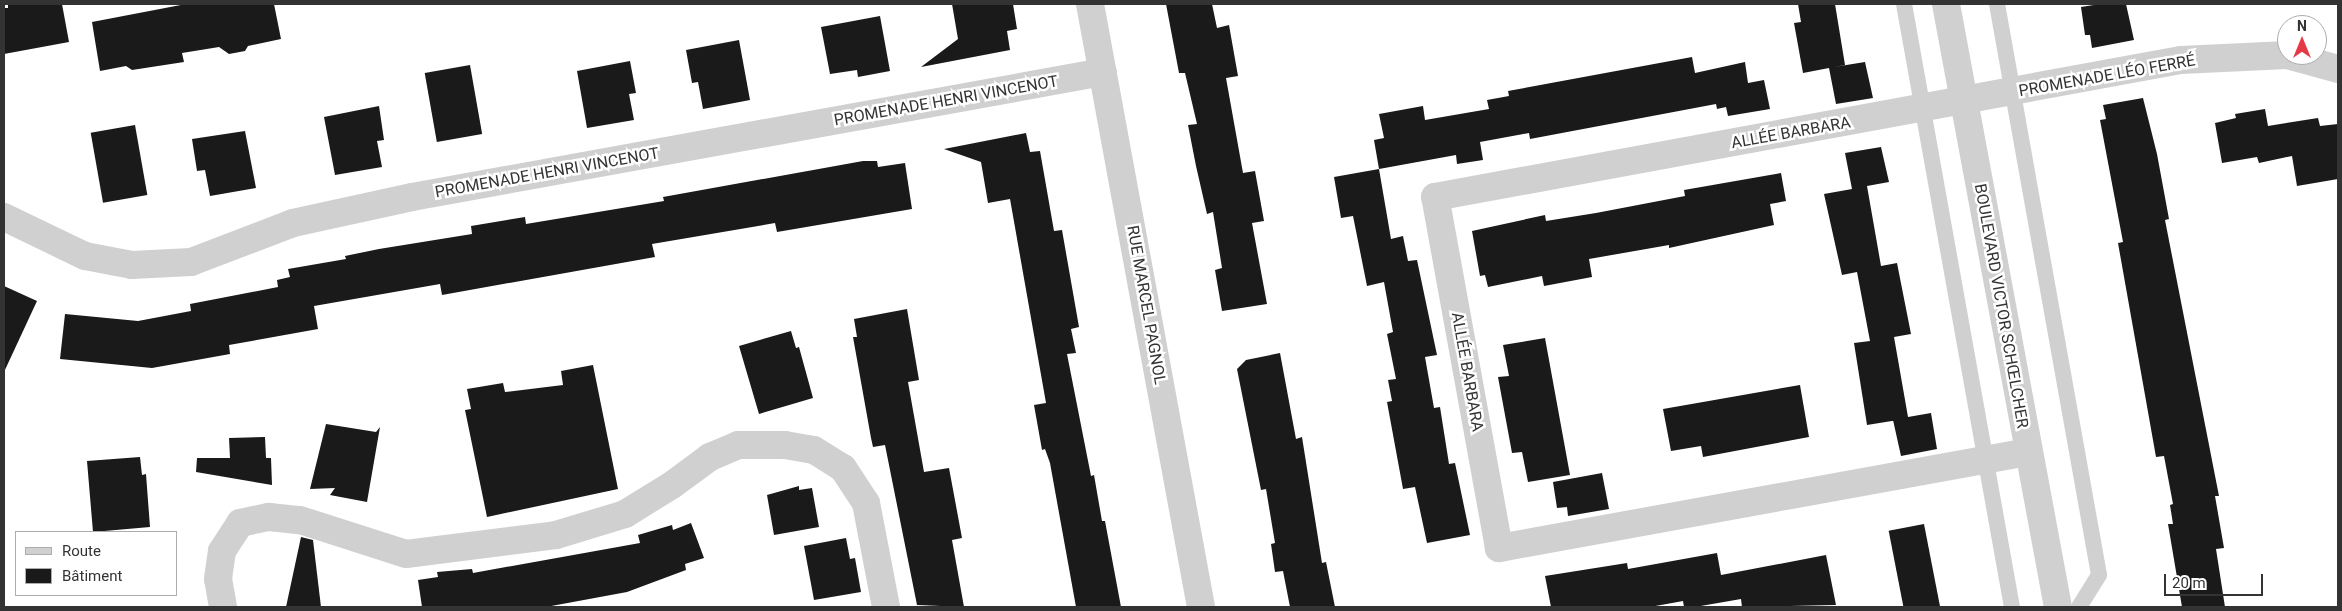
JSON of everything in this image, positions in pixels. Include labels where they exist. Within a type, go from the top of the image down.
[{"type":"street","name":"RUE MARCEL PAGNOL","points":[[1090,4],[1201,607]]},
{"type":"street","name":"BOULEVARD VICTOR SCHŒLCHER","points":[[1946,4],[2058,607]]},
{"type":"street","name":"PROMENADE LÉO FERRÉ","points":[[1964,101],[2181,60],[2287,55],[2338,69]]},
{"type":"street","name":"PROMENADE HENRI VINCENOT","points":[[4,217],[85,256],[132,265],[191,262],[294,223],[412,197],[1103,72]]},
{"type":"street","name":"ALLÉE BARBARA","points":[[1964,101],[1435,197],[1500,548],[2028,452]]},
{"type":"street","points":[[224,607],[218,579],[222,551],[240,523],[269,517],[300,520],[406,554],[556,534],[625,514],[672,485],[710,457],[738,445],[785,445],[814,450],[843,468],[866,502],[886,607]]},
{"type":"lane","points":[[1904,4],[1984,460],[2012,607]]},
{"type":"lane","points":[[1997,4],[2099,575],[2079,607]]},
{"type":"building","points":[[8,4],[62,4],[69,42],[4,54],[4,8],[8,8]]},
{"type":"building","points":[[186,4],[274,4],[281,39],[248,46],[245,51],[229,54],[219,47],[182,53],[184,62],[132,70],[126,66],[100,71],[92,22]]},
{"type":"building","points":[[952,4],[1013,4],[1017,29],[1007,31],[1010,50],[921,67],[958,39]]},
{"type":"building","points":[[1166,4],[1212,4],[1217,28],[1229,25],[1238,76],[1226,78],[1243,173],[1255,171],[1264,221],[1252,223],[1267,304],[1222,311],[1215,270],[1222,268],[1213,212],[1207,214],[1188,125],[1197,124],[1185,73],[1179,73]]},
{"type":"building","points":[[1798,4],[1835,4],[1845,65],[1834,67],[1865,62],[1873,98],[1836,104],[1829,68],[1803,73],[1794,23],[1801,22]]},
{"type":"building","points":[[2100,4],[2126,4],[2134,40],[2092,48],[2090,35],[2085,35],[2081,7]]},
{"type":"building","points":[[880,16],[890,71],[858,77],[857,70],[830,74],[821,27]]},
{"type":"building","points":[[739,40],[750,100],[703,109],[698,82],[692,83],[686,50]]},
{"type":"building","points":[[1692,57],[1695,73],[1745,62],[1748,83],[1764,80],[1770,109],[1728,116],[1726,107],[1717,109],[1716,104],[1530,139],[1529,133],[1480,142],[1483,160],[1457,164],[1456,155],[1379,169],[1374,140],[1384,138],[1379,114],[1423,106],[1425,120],[1489,109],[1487,100],[1509,96],[1508,91]]},
{"type":"building","points":[[630,61],[636,93],[629,94],[634,120],[587,128],[577,71]]},
{"type":"building","points":[[470,65],[482,134],[437,142],[425,73]]},
{"type":"building","points":[[2143,98],[2157,154],[2169,219],[2165,220],[2219,496],[2215,496],[2224,548],[2216,549],[2225,607],[2182,607],[2168,524],[2173,524],[2170,505],[2173,504],[2164,456],[2156,457],[2118,243],[2123,242],[2100,120],[2106,119],[2103,105]]},
{"type":"building","points":[[379,106],[384,140],[377,141],[382,167],[335,175],[324,117]]},
{"type":"building","points":[[2265,109],[2268,126],[2318,118],[2320,126],[2338,124],[2338,179],[2297,186],[2292,156],[2259,163],[2257,157],[2222,163],[2215,123],[2236,118],[2235,114]]},
{"type":"building","points":[[135,125],[147,195],[103,203],[91,133]]},
{"type":"building","points":[[245,131],[256,188],[210,196],[205,170],[197,171],[192,139]]},
{"type":"building","points":[[1026,133],[1030,152],[1040,151],[1054,231],[1062,230],[1079,327],[1071,329],[1076,353],[1067,354],[1091,476],[1094,475],[1102,521],[1105,521],[1121,607],[1076,607],[1050,463],[1045,449],[1042,450],[1034,405],[1046,403],[1010,199],[988,203],[981,162],[944,149]]},
{"type":"building","points":[[1881,147],[1889,182],[1867,186],[1881,266],[1897,263],[1911,334],[1894,337],[1908,417],[1931,413],[1937,449],[1901,456],[1893,421],[1867,425],[1854,343],[1870,341],[1857,272],[1842,275],[1824,194],[1852,189],[1845,153]]},
{"type":"building","points":[[863,161],[877,161],[878,167],[905,163],[912,209],[777,232],[775,223],[652,244],[655,257],[442,295],[440,284],[314,306],[318,329],[229,345],[230,354],[152,368],[60,359],[65,314],[138,321],[191,311],[190,304],[278,287],[277,280],[290,277],[288,269],[346,259],[345,256],[379,249],[472,234],[471,226],[525,217],[526,224],[664,201],[663,197]]},
{"type":"building","points":[[1379,169],[1391,239],[1403,236],[1408,261],[1417,260],[1437,355],[1425,357],[1434,408],[1440,407],[1449,464],[1455,463],[1470,535],[1427,543],[1415,487],[1403,489],[1387,402],[1392,401],[1388,380],[1396,379],[1387,334],[1393,332],[1384,282],[1367,286],[1353,216],[1341,218],[1334,177]]},
{"type":"building","points":[[1781,173],[1786,201],[1770,204],[1774,225],[1669,248],[1669,245],[1589,259],[1592,277],[1544,286],[1542,276],[1488,287],[1485,275],[1480,276],[1472,231],[1545,215],[1546,221],[1596,213],[1685,196],[1684,190]]},
{"type":"building","points":[[4,286],[37,301],[4,372]]},
{"type":"building","points":[[907,309],[919,380],[908,382],[924,472],[949,468],[962,538],[952,540],[964,607],[917,605],[885,445],[873,447],[871,438],[853,337],[857,337],[854,319]]},
{"type":"building","points":[[791,331],[796,348],[799,347],[813,398],[759,414],[739,346]]},
{"type":"building","points":[[1545,338],[1570,475],[1528,482],[1522,452],[1512,453],[1498,377],[1509,376],[1503,345]]},
{"type":"building","points":[[1280,353],[1296,439],[1302,437],[1322,563],[1326,562],[1335,607],[1290,607],[1283,571],[1275,572],[1271,544],[1275,543],[1266,489],[1261,490],[1237,369],[1246,360]]},
{"type":"building","points":[[593,365],[618,489],[487,517],[465,410],[471,409],[467,389],[503,383],[505,392],[563,385],[561,371]]},
{"type":"building","points":[[1800,385],[1809,437],[1703,457],[1701,446],[1671,451],[1663,409]]},
{"type":"building","points":[[326,424],[376,432],[380,427],[367,502],[330,495],[335,488],[310,489]]},
{"type":"building","points":[[265,437],[266,458],[271,458],[272,485],[196,472],[197,458],[230,458],[229,438]]},
{"type":"building","points":[[140,457],[142,475],[146,474],[150,527],[93,531],[87,461]]},
{"type":"building","points":[[1602,473],[1609,509],[1568,516],[1567,507],[1557,508],[1553,482]]},
{"type":"building","points":[[799,486],[799,490],[812,488],[819,527],[774,535],[767,495]]},
{"type":"building","points":[[691,523],[704,558],[685,564],[686,570],[627,592],[546,607],[422,607],[418,580],[438,577],[437,572],[472,569],[473,573],[640,543],[638,535],[672,525],[673,530]]},
{"type":"building","points":[[1924,524],[1940,607],[1903,607],[1889,531]]},
{"type":"building","points":[[301,537],[313,540],[321,607],[286,607]]},
{"type":"building","points":[[846,538],[850,559],[855,558],[861,592],[814,600],[804,546]]},
{"type":"building","points":[[1717,553],[1721,575],[1826,555],[1836,605],[1742,607],[1741,599],[1695,607],[1684,607],[1683,601],[1650,607],[1551,607],[1545,576],[1627,563],[1628,569]]}]
